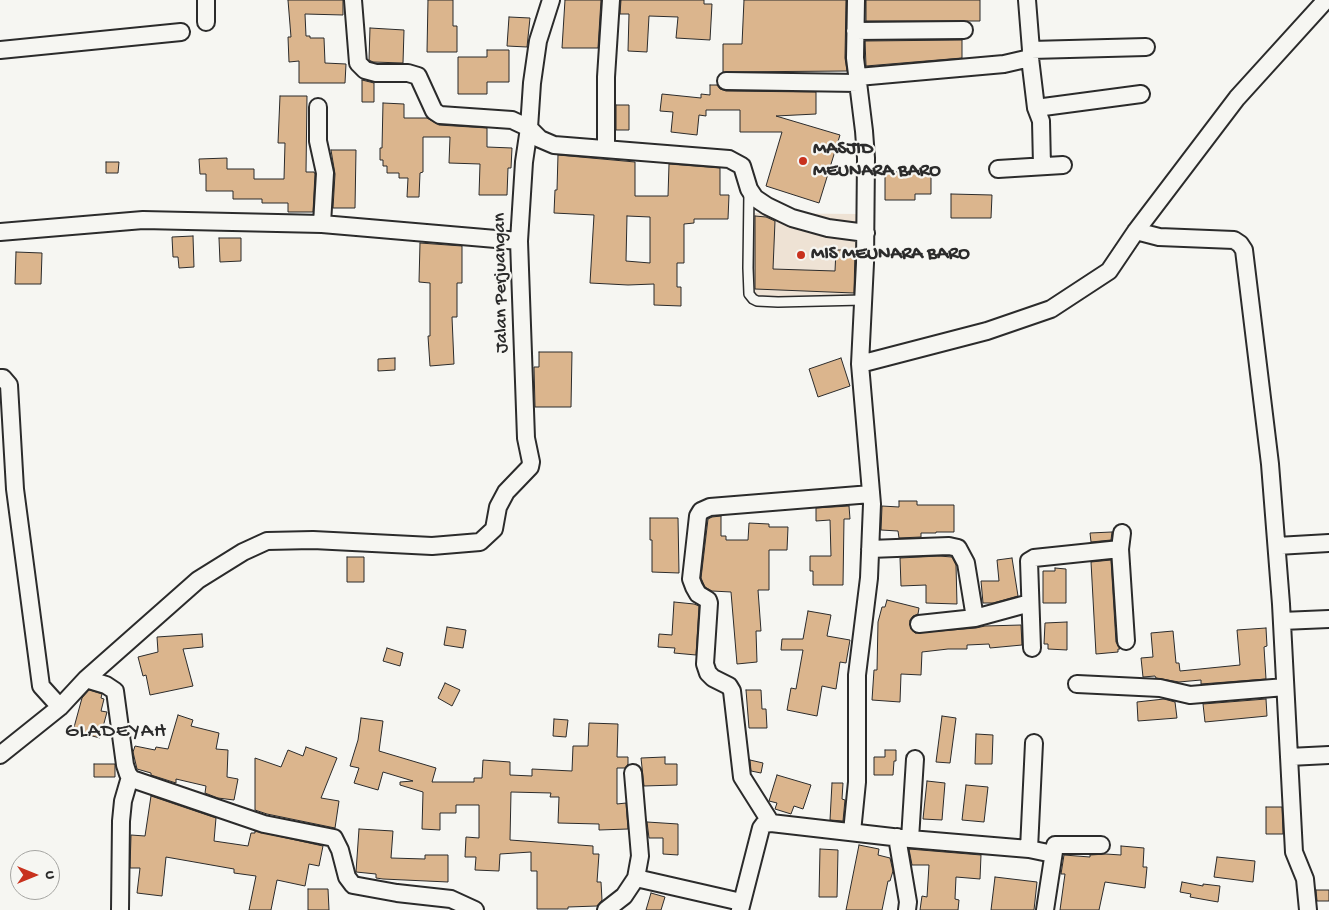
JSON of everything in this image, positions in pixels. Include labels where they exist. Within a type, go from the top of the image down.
[{"type":"street","points":[[206,0],[206,22]]},
{"type":"street","points":[[353,0],[358,63],[365,70],[376,73],[418,76],[434,111],[440,114],[512,120],[529,128],[540,139],[554,145],[729,159],[742,166],[749,189],[755,198],[767,206],[792,218],[828,228],[866,233]]},
{"type":"street","name":"Jalan Perjuangan","points":[[86,679],[198,580],[243,552],[267,541],[313,540],[432,546],[480,542],[494,529],[498,507],[506,492],[530,467],[531,457],[526,438],[519,241],[532,83],[538,41],[551,0]]},
{"type":"street","points":[[606,148],[606,77],[611,0]]},
{"type":"street","points":[[852,832],[857,782],[857,675],[869,578],[871,494],[861,354],[866,233],[866,158],[855,58],[856,0]]},
{"type":"street","points":[[1027,0],[1036,108],[1041,121],[1042,166]]},
{"type":"street","points":[[861,354],[987,331],[1051,309],[1108,271],[1237,98],[1326,0]]},
{"type":"street","points":[[855,31],[964,30]]},
{"type":"street","points":[[0,50],[181,32]]},
{"type":"street","points":[[726,81],[858,80],[1004,64],[1031,54],[1146,47]]},
{"type":"street","points":[[1036,108],[1142,94]]},
{"type":"street","points":[[318,107],[318,141],[325,173],[322,224]]},
{"type":"street","points":[[998,169],[1063,165]]},
{"type":"street","points":[[0,232],[143,220],[322,224],[519,241]]},
{"type":"street","points":[[1136,231],[1159,237],[1234,240],[1244,250],[1270,464],[1282,621],[1294,852],[1305,879],[1308,910]]},
{"type":"street","points":[[0,378],[3,378],[9,385],[15,489],[41,686],[59,705]]},
{"type":"street","points":[[771,823],[742,777],[732,691],[729,686],[713,678],[708,673],[705,664],[709,604],[708,600],[698,594],[691,579],[698,516],[701,511],[710,506],[871,494]]},
{"type":"street","points":[[1122,533],[1120,550],[1126,641]]},
{"type":"street","points":[[1276,546],[1329,543]]},
{"type":"street","points":[[870,550],[949,546],[958,548],[966,563],[975,618]]},
{"type":"street","points":[[1032,648],[1028,560],[1120,550]]},
{"type":"street","points":[[919,624],[975,618],[1030,602]]},
{"type":"street","points":[[1282,621],[1329,619]]},
{"type":"street","points":[[0,756],[86,679],[106,685],[115,691],[123,757],[128,774],[132,779],[264,824],[334,838],[340,850],[347,877],[353,885],[397,893],[451,899],[475,910]]},
{"type":"street","points":[[1078,684],[1160,688],[1190,695],[1286,687]]},
{"type":"street","points":[[1029,849],[1034,744]]},
{"type":"street","points":[[1290,757],[1329,755]]},
{"type":"street","points":[[907,910],[903,838],[915,759]]},
{"type":"street","points":[[606,910],[624,896],[636,878],[640,856],[633,773]]},
{"type":"street","points":[[120,910],[121,821],[123,800],[130,777]]},
{"type":"street","points":[[636,878],[740,906],[761,828],[764,824],[771,823],[903,838],[1029,849],[1052,854]]},
{"type":"street","points":[[1046,910],[1052,854],[1055,845],[1100,845]]},
{"type":"lane","points":[[749,189],[748,268],[749,294],[753,299],[757,301],[778,302],[863,300]]},
{"type":"shaded area","name":"MIS MEUNARA BARO","points":[[745,213],[859,214],[858,298],[744,297]]},
{"type":"building","points":[[288,0],[343,0],[343,15],[305,14],[306,36],[310,36],[310,38],[324,38],[325,63],[346,64],[345,83],[299,83],[299,61],[289,62],[288,37],[291,37]]},
{"type":"building","points":[[428,0],[453,0],[453,26],[457,26],[457,52],[427,52]]},
{"type":"building","points":[[565,0],[601,0],[598,48],[562,48]]},
{"type":"building","points":[[621,0],[704,0],[704,4],[712,4],[710,40],[676,38],[678,17],[649,16],[647,52],[628,51],[629,14],[620,14]]},
{"type":"building","points":[[744,0],[846,0],[845,58],[847,71],[723,72],[723,44],[742,44]]},
{"type":"building","points":[[866,0],[980,0],[980,21],[866,21]]},
{"type":"building","points":[[509,17],[530,18],[527,47],[507,46]]},
{"type":"building","points":[[370,28],[404,30],[403,63],[373,62],[369,60]]},
{"type":"building","points":[[962,40],[962,58],[866,66],[865,41]]},
{"type":"building","points":[[487,50],[509,50],[509,82],[487,82],[487,94],[458,94],[458,57],[487,57]]},
{"type":"building","points":[[362,80],[374,83],[374,102],[362,102]]},
{"type":"building","points":[[710,85],[717,85],[720,89],[726,91],[816,92],[816,114],[776,116],[840,135],[819,203],[766,186],[782,132],[740,132],[740,110],[706,110],[706,116],[699,115],[697,135],[671,132],[673,112],[660,111],[662,94],[701,98],[701,94],[710,95]]},
{"type":"building","points":[[280,96],[307,96],[306,172],[314,172],[315,174],[313,212],[288,212],[288,203],[262,203],[262,199],[233,199],[233,191],[206,191],[206,174],[200,174],[199,159],[227,158],[227,169],[254,169],[254,179],[284,179],[285,143],[278,143]]},
{"type":"building","points":[[383,103],[404,104],[404,118],[427,118],[439,125],[487,128],[487,147],[512,148],[511,168],[508,168],[507,195],[479,195],[480,164],[449,163],[450,137],[423,137],[423,172],[420,173],[419,197],[407,197],[408,178],[399,178],[399,173],[387,173],[387,166],[383,166],[383,160],[380,160]]},
{"type":"building","points":[[616,105],[629,105],[629,130],[616,130]]},
{"type":"building","points":[[331,150],[356,150],[355,208],[333,208],[335,174]]},
{"type":"building","points":[[558,155],[635,162],[635,196],[668,196],[669,164],[720,168],[720,195],[729,195],[728,219],[694,219],[694,223],[684,224],[684,263],[677,263],[677,287],[681,287],[681,306],[654,305],[654,284],[590,283],[594,215],[554,213],[555,190],[557,190]],"holes":[[[627,216],[650,217],[650,263],[626,261]]]},
{"type":"building","points":[[106,162],[119,162],[118,173],[106,173]]},
{"type":"building","points":[[885,172],[931,172],[931,194],[915,194],[915,200],[885,200]]},
{"type":"building","points":[[951,194],[992,195],[991,218],[951,218]]},
{"type":"building","points":[[755,216],[766,217],[775,221],[773,269],[835,271],[836,250],[855,250],[854,293],[755,289]]},
{"type":"building","points":[[193,236],[194,267],[179,268],[178,257],[173,257],[172,237]]},
{"type":"building","points":[[219,238],[241,238],[241,261],[220,262]]},
{"type":"building","points":[[420,243],[462,246],[462,283],[457,283],[457,317],[452,317],[454,364],[430,366],[428,336],[430,336],[430,283],[419,282]]},
{"type":"building","points":[[16,252],[42,253],[41,284],[15,284]]},
{"type":"building","points":[[539,352],[572,352],[571,407],[535,407],[534,367],[539,367]]},
{"type":"building","points":[[395,358],[395,370],[378,371],[378,359]]},
{"type":"building","points":[[841,358],[850,386],[818,397],[809,369]]},
{"type":"building","points":[[899,501],[917,501],[917,505],[954,505],[954,532],[921,533],[921,537],[899,538],[898,531],[881,530],[882,506],[899,507]]},
{"type":"building","points":[[849,506],[850,519],[844,519],[843,585],[813,585],[813,571],[810,571],[810,556],[831,556],[830,520],[816,521],[816,508]]},
{"type":"building","points":[[721,516],[721,536],[726,536],[726,540],[748,540],[749,523],[769,524],[769,527],[788,527],[787,550],[769,550],[769,590],[758,590],[761,631],[756,631],[757,662],[737,664],[731,592],[712,591],[705,587],[701,578],[708,519]]},
{"type":"building","points":[[650,518],[678,518],[679,573],[652,572]]},
{"type":"building","points":[[1112,532],[1111,540],[1091,542],[1090,533]]},
{"type":"building","points":[[347,557],[364,557],[364,582],[347,582]]},
{"type":"building","points":[[952,557],[956,565],[957,604],[926,603],[926,585],[901,586],[900,558]]},
{"type":"building","points":[[1012,558],[1018,596],[993,603],[983,603],[981,581],[999,581],[997,560]]},
{"type":"building","points":[[1111,560],[1116,642],[1120,649],[1118,649],[1118,652],[1096,654],[1091,562]]},
{"type":"building","points":[[1055,568],[1066,569],[1066,603],[1043,603],[1043,571],[1055,571]]},
{"type":"building","points":[[887,600],[919,608],[918,614],[910,620],[911,629],[915,633],[985,626],[1021,625],[1022,645],[990,648],[989,644],[967,645],[967,649],[922,652],[921,675],[901,674],[900,702],[872,700],[874,670],[877,670],[878,622],[882,607],[885,607]]},
{"type":"building","points":[[674,602],[699,606],[696,655],[674,653],[675,648],[658,647],[659,634],[672,635]]},
{"type":"building","points":[[808,611],[831,615],[827,636],[850,640],[846,663],[840,662],[836,689],[822,686],[817,716],[787,710],[791,688],[796,689],[803,650],[781,650],[782,639],[803,639]]},
{"type":"building","points":[[1067,622],[1067,650],[1048,649],[1048,644],[1044,644],[1045,623]]},
{"type":"building","points":[[447,627],[466,630],[463,648],[444,645]]},
{"type":"building","points":[[1266,628],[1267,646],[1264,647],[1266,679],[1201,684],[1201,680],[1179,682],[1156,678],[1155,676],[1143,677],[1141,658],[1153,657],[1151,633],[1173,631],[1176,663],[1179,663],[1180,671],[1240,665],[1237,630]]},
{"type":"building","points":[[202,634],[203,647],[183,649],[193,686],[150,695],[146,675],[143,676],[138,657],[158,652],[157,637]]},
{"type":"building","points":[[387,648],[403,653],[400,666],[383,661]]},
{"type":"building","points":[[445,683],[460,690],[452,706],[438,698]]},
{"type":"building","points":[[89,690],[102,694],[101,698],[104,699],[101,711],[107,712],[100,738],[73,731],[82,698]]},
{"type":"building","points":[[746,690],[761,690],[762,709],[766,709],[767,728],[749,728]]},
{"type":"building","points":[[1164,699],[1175,702],[1177,718],[1138,721],[1137,702]]},
{"type":"building","points":[[1266,699],[1267,716],[1205,722],[1203,704]]},
{"type":"building","points":[[178,715],[193,720],[191,726],[219,733],[216,749],[228,750],[227,777],[238,779],[234,800],[218,798],[205,793],[206,786],[176,779],[176,783],[137,769],[133,752],[135,746],[155,750],[156,747],[168,749]]},
{"type":"building","points":[[942,716],[956,718],[950,763],[936,762]]},
{"type":"building","points":[[361,718],[383,721],[379,751],[436,768],[432,782],[474,782],[474,778],[482,778],[483,760],[510,762],[510,775],[532,776],[532,769],[572,771],[573,746],[588,746],[589,723],[618,724],[617,757],[628,757],[628,764],[625,768],[617,768],[617,804],[626,803],[628,829],[599,830],[599,824],[558,823],[559,797],[550,797],[551,793],[511,792],[510,840],[593,846],[593,854],[599,854],[597,882],[601,882],[602,900],[597,906],[568,907],[568,909],[537,909],[537,871],[531,871],[531,852],[500,854],[499,871],[475,870],[476,857],[465,857],[466,837],[479,838],[479,805],[456,805],[456,813],[440,813],[440,830],[422,829],[423,792],[400,785],[400,782],[413,781],[383,772],[378,790],[354,783],[359,768],[350,766],[358,740]]},
{"type":"building","points":[[554,719],[568,720],[566,737],[553,736]]},
{"type":"building","points":[[976,734],[993,735],[992,764],[975,764]]},
{"type":"building","points":[[306,747],[337,758],[321,798],[339,801],[335,828],[255,810],[255,758],[281,767],[288,750],[303,756]]},
{"type":"building","points":[[885,750],[896,750],[893,775],[874,775],[874,757],[885,757]]},
{"type":"building","points":[[665,757],[665,764],[677,764],[677,785],[644,786],[641,758]]},
{"type":"building","points":[[750,760],[763,763],[761,773],[751,771]]},
{"type":"building","points":[[94,764],[115,764],[115,777],[94,777]]},
{"type":"building","points":[[777,775],[811,785],[803,809],[794,806],[791,814],[775,809],[777,803],[769,801]]},
{"type":"building","points":[[927,781],[945,783],[942,820],[923,819]]},
{"type":"building","points":[[832,783],[843,783],[842,799],[845,800],[843,821],[830,820]]},
{"type":"building","points":[[966,785],[988,787],[984,822],[962,820]]},
{"type":"building","points":[[151,796],[216,818],[214,841],[248,846],[251,833],[255,833],[255,831],[323,846],[319,866],[309,864],[305,886],[277,880],[271,910],[249,910],[256,876],[234,873],[234,869],[166,857],[162,896],[137,893],[140,868],[130,868],[131,835],[145,836]]},
{"type":"building","points":[[1266,807],[1282,807],[1283,834],[1266,834]]},
{"type":"building","points":[[647,822],[678,824],[678,855],[663,854],[663,838],[649,838]]},
{"type":"building","points":[[359,829],[393,831],[391,858],[425,859],[425,855],[448,855],[448,882],[383,879],[376,878],[376,874],[356,872]]},
{"type":"building","points":[[859,845],[879,849],[878,855],[890,858],[893,871],[890,881],[888,881],[882,910],[846,910]]},
{"type":"building","points":[[1121,846],[1144,848],[1143,867],[1147,867],[1145,888],[1105,882],[1099,910],[1060,910],[1065,874],[1061,874],[1064,855],[1090,857],[1090,855],[1121,855]]},
{"type":"building","points":[[820,849],[838,850],[837,897],[819,897]]},
{"type":"building","points":[[909,849],[981,855],[980,879],[956,877],[955,899],[959,900],[958,910],[920,910],[922,896],[927,897],[929,865],[912,865]]},
{"type":"building","points":[[1217,857],[1255,861],[1253,882],[1214,877]]},
{"type":"building","points":[[995,877],[1037,882],[1034,910],[991,910]]},
{"type":"building","points":[[1182,882],[1203,886],[1203,884],[1220,886],[1218,902],[1190,897],[1191,894],[1180,892]]},
{"type":"building","points":[[308,889],[328,889],[329,910],[308,910]]},
{"type":"building","points":[[1316,890],[1329,890],[1329,901],[1317,901]]},
{"type":"building","points":[[651,893],[665,897],[661,910],[646,910]]},
{"type":"place","name":"MASJID MEUNARA BARO","points":[[803,161]]},
{"type":"place","name":"MIS MEUNARA BARO","points":[[801,255]]},
{"type":"district","name":"GLADEYAH","points":[[116,733]]}]
